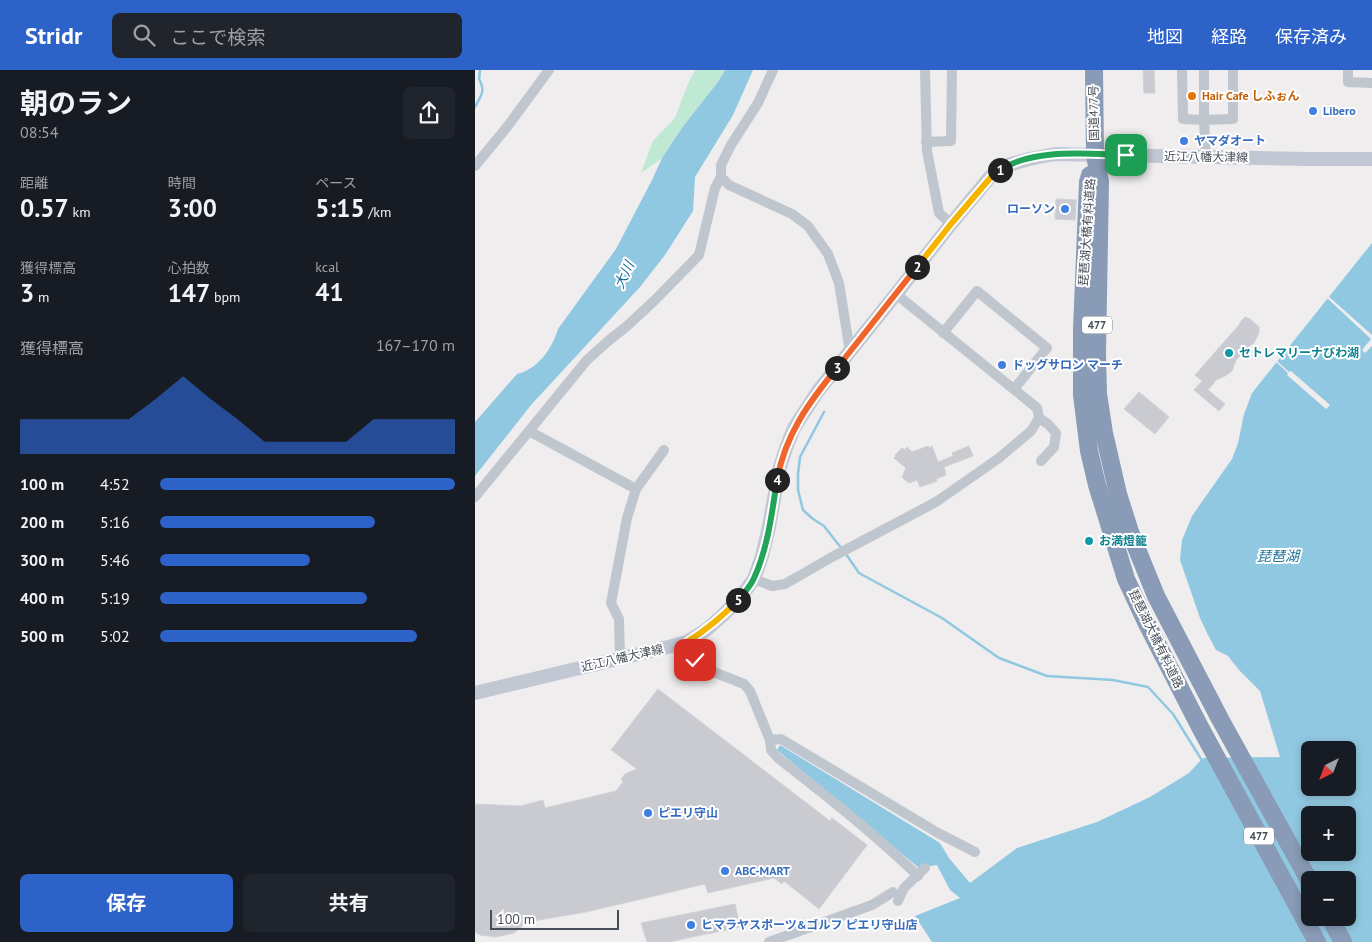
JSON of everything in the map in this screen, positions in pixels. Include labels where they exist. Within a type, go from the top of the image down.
[{"type":"highway","name":"国道477号","points":[[1094,70],[1095,155]]},
{"type":"highway","name":"琵琶湖大橋有料道路","points":[[1095,155],[1100,182],[1098,394],[1112,471],[1130,532],[1157,596],[1220,719],[1304,871]]},
{"type":"highway","name":"琵琶湖大橋有料道路","points":[[1095,155],[1089,182],[1085,249],[1082,395],[1089,451],[1097,485],[1126,579],[1201,729],[1317,942]]},
{"type":"highway","points":[[1334,926],[1343,942]]},
{"type":"main road","name":"近江八幡大津線","points":[[475,693],[687,642],[723,616],[754,579],[769,527],[779,470],[794,428],[818,391],[951,224],[991,177],[1008,166],[1029,159],[1055,154],[1372,159]]},
{"type":"street","points":[[475,166],[507,127],[549,70]]},
{"type":"street","points":[[475,497],[587,360],[647,308],[699,255],[715,188],[721,177],[721,164],[731,144],[758,103],[773,70]]},
{"type":"street","points":[[925,70],[927,151],[939,213],[951,224]]},
{"type":"street","points":[[926,142],[951,141],[952,70]]},
{"type":"street","points":[[1182,70],[1183,119],[1204,120],[1233,119],[1233,70]]},
{"type":"street","points":[[1204,70],[1205,157]]},
{"type":"street","points":[[1348,70],[1348,82],[1372,83]]},
{"type":"street","points":[[721,177],[729,185],[791,214],[808,226],[828,254],[839,283],[850,352]]},
{"type":"street","points":[[943,333],[977,291],[1047,348],[1014,389]]},
{"type":"street","points":[[754,579],[772,586],[785,584],[851,546],[936,502],[999,458],[1031,431],[1039,418],[1037,408],[896,294]]},
{"type":"street","points":[[1039,418],[1056,433],[1054,447],[1041,461]]},
{"type":"street","points":[[529,432],[636,489]]},
{"type":"street","points":[[620,659],[619,619],[611,603],[627,518],[636,489],[664,450]]},
{"type":"street","points":[[687,642],[695,660],[701,667],[744,684],[750,691],[770,740],[771,750],[778,758],[921,872],[896,896],[769,942]]},
{"type":"street","points":[[770,740],[781,739],[938,833],[975,852]]},
{"type":"green space","points":[[695,70],[725,70],[662,158],[641,173],[653,141],[675,118]]},
{"type":"water","name":"大川","points":[[725,70],[753,70],[733,115],[695,177],[693,211],[665,255],[640,287],[531,405],[475,476],[475,422],[517,374],[538,363],[548,351],[558,329],[616,249],[662,158]]},
{"type":"water","name":"琵琶湖","points":[[1372,243],[1372,942],[932,942],[915,916],[960,898],[950,890],[937,865],[919,868],[777,750],[780,745],[940,843],[949,858],[970,883],[1017,848],[1097,822],[1150,797],[1189,773],[1204,758],[1280,757],[1260,691],[1228,656],[1216,650],[1200,618],[1180,560],[1182,540],[1192,516],[1232,459],[1238,443],[1244,414],[1252,393]]},
{"type":"pier","points":[[1327,295],[1372,335],[1372,346],[1365,353],[1362,350],[1371,339],[1326,297]]},
{"type":"pier","points":[[1276,360],[1330,405],[1326,409],[1287,375],[1288,373]]},
{"type":"building","points":[[1143,70],[1154,70],[1155,93],[1144,93]]},
{"type":"building","name":"ローソン","points":[[1056,199],[1076,200],[1075,220],[1055,219]]},
{"type":"building","name":"セトレマリーナびわ湖","points":[[1245,317],[1259,327],[1259,333],[1254,343],[1236,360],[1232,371],[1216,380],[1208,390],[1225,404],[1219,411],[1194,390],[1202,381],[1195,375]]},
{"type":"building","points":[[1139,392],[1169,417],[1155,434],[1124,409]]},
{"type":"building","points":[[928,446],[929,448],[932,446],[938,462],[953,456],[952,453],[969,446],[973,456],[944,467],[946,475],[936,479],[937,481],[920,487],[917,480],[909,483],[902,477],[906,468],[894,458],[902,448],[905,450],[907,447],[912,452]]},
{"type":"building","name":"ピエリ守山","points":[[658,689],[830,821],[832,818],[867,845],[819,909],[784,881],[782,884],[774,878],[708,893],[705,884],[586,912],[527,922],[514,933],[496,937],[480,935],[475,932],[475,804],[521,806],[543,800],[545,808],[616,791],[623,782],[621,779],[625,774],[637,769],[611,750]]},
{"type":"building","name":"ヒマラヤスポーツ&ゴルフ ピエリ守山店","points":[[735,904],[740,927],[669,942],[647,942],[641,923]]},
{"type":"waterway","points":[[475,107],[482,90],[479,79],[480,70]]},
{"type":"waterway","points":[[824,412],[800,457],[798,490],[803,510],[824,526],[842,549]]},
{"type":"waterway","points":[[846,554],[859,573],[942,618],[999,658],[1047,676],[1113,680],[1148,687],[1173,714],[1203,762]]},
{"type":"place","name":"Hair Cafe しふぉん","points":[[1192,96]]},
{"type":"place","name":"Libero","points":[[1313,111]]},
{"type":"place","name":"ヤマダオート","points":[[1184,141]]},
{"type":"place","name":"ローソン","points":[[1065,209]]},
{"type":"place","name":"セトレマリーナびわ湖","points":[[1229,353]]},
{"type":"place","name":"ドッグサロン マーチ","points":[[1002,365]]},
{"type":"place","name":"お満燈籠","points":[[1089,541]]},
{"type":"place","name":"ピエリ守山","points":[[648,813]]},
{"type":"place","name":"ABC-MART","points":[[725,871]]},
{"type":"place","name":"ヒマラヤスポーツ&ゴルフ ピエリ守山店","points":[[691,925]]},
{"type":"route","points":[[695,660],[687,642],[723,616],[754,579],[769,527],[779,470],[794,428],[804,411],[951,224],[991,177],[1008,166],[1029,159],[1055,154],[1126,155]]}]
